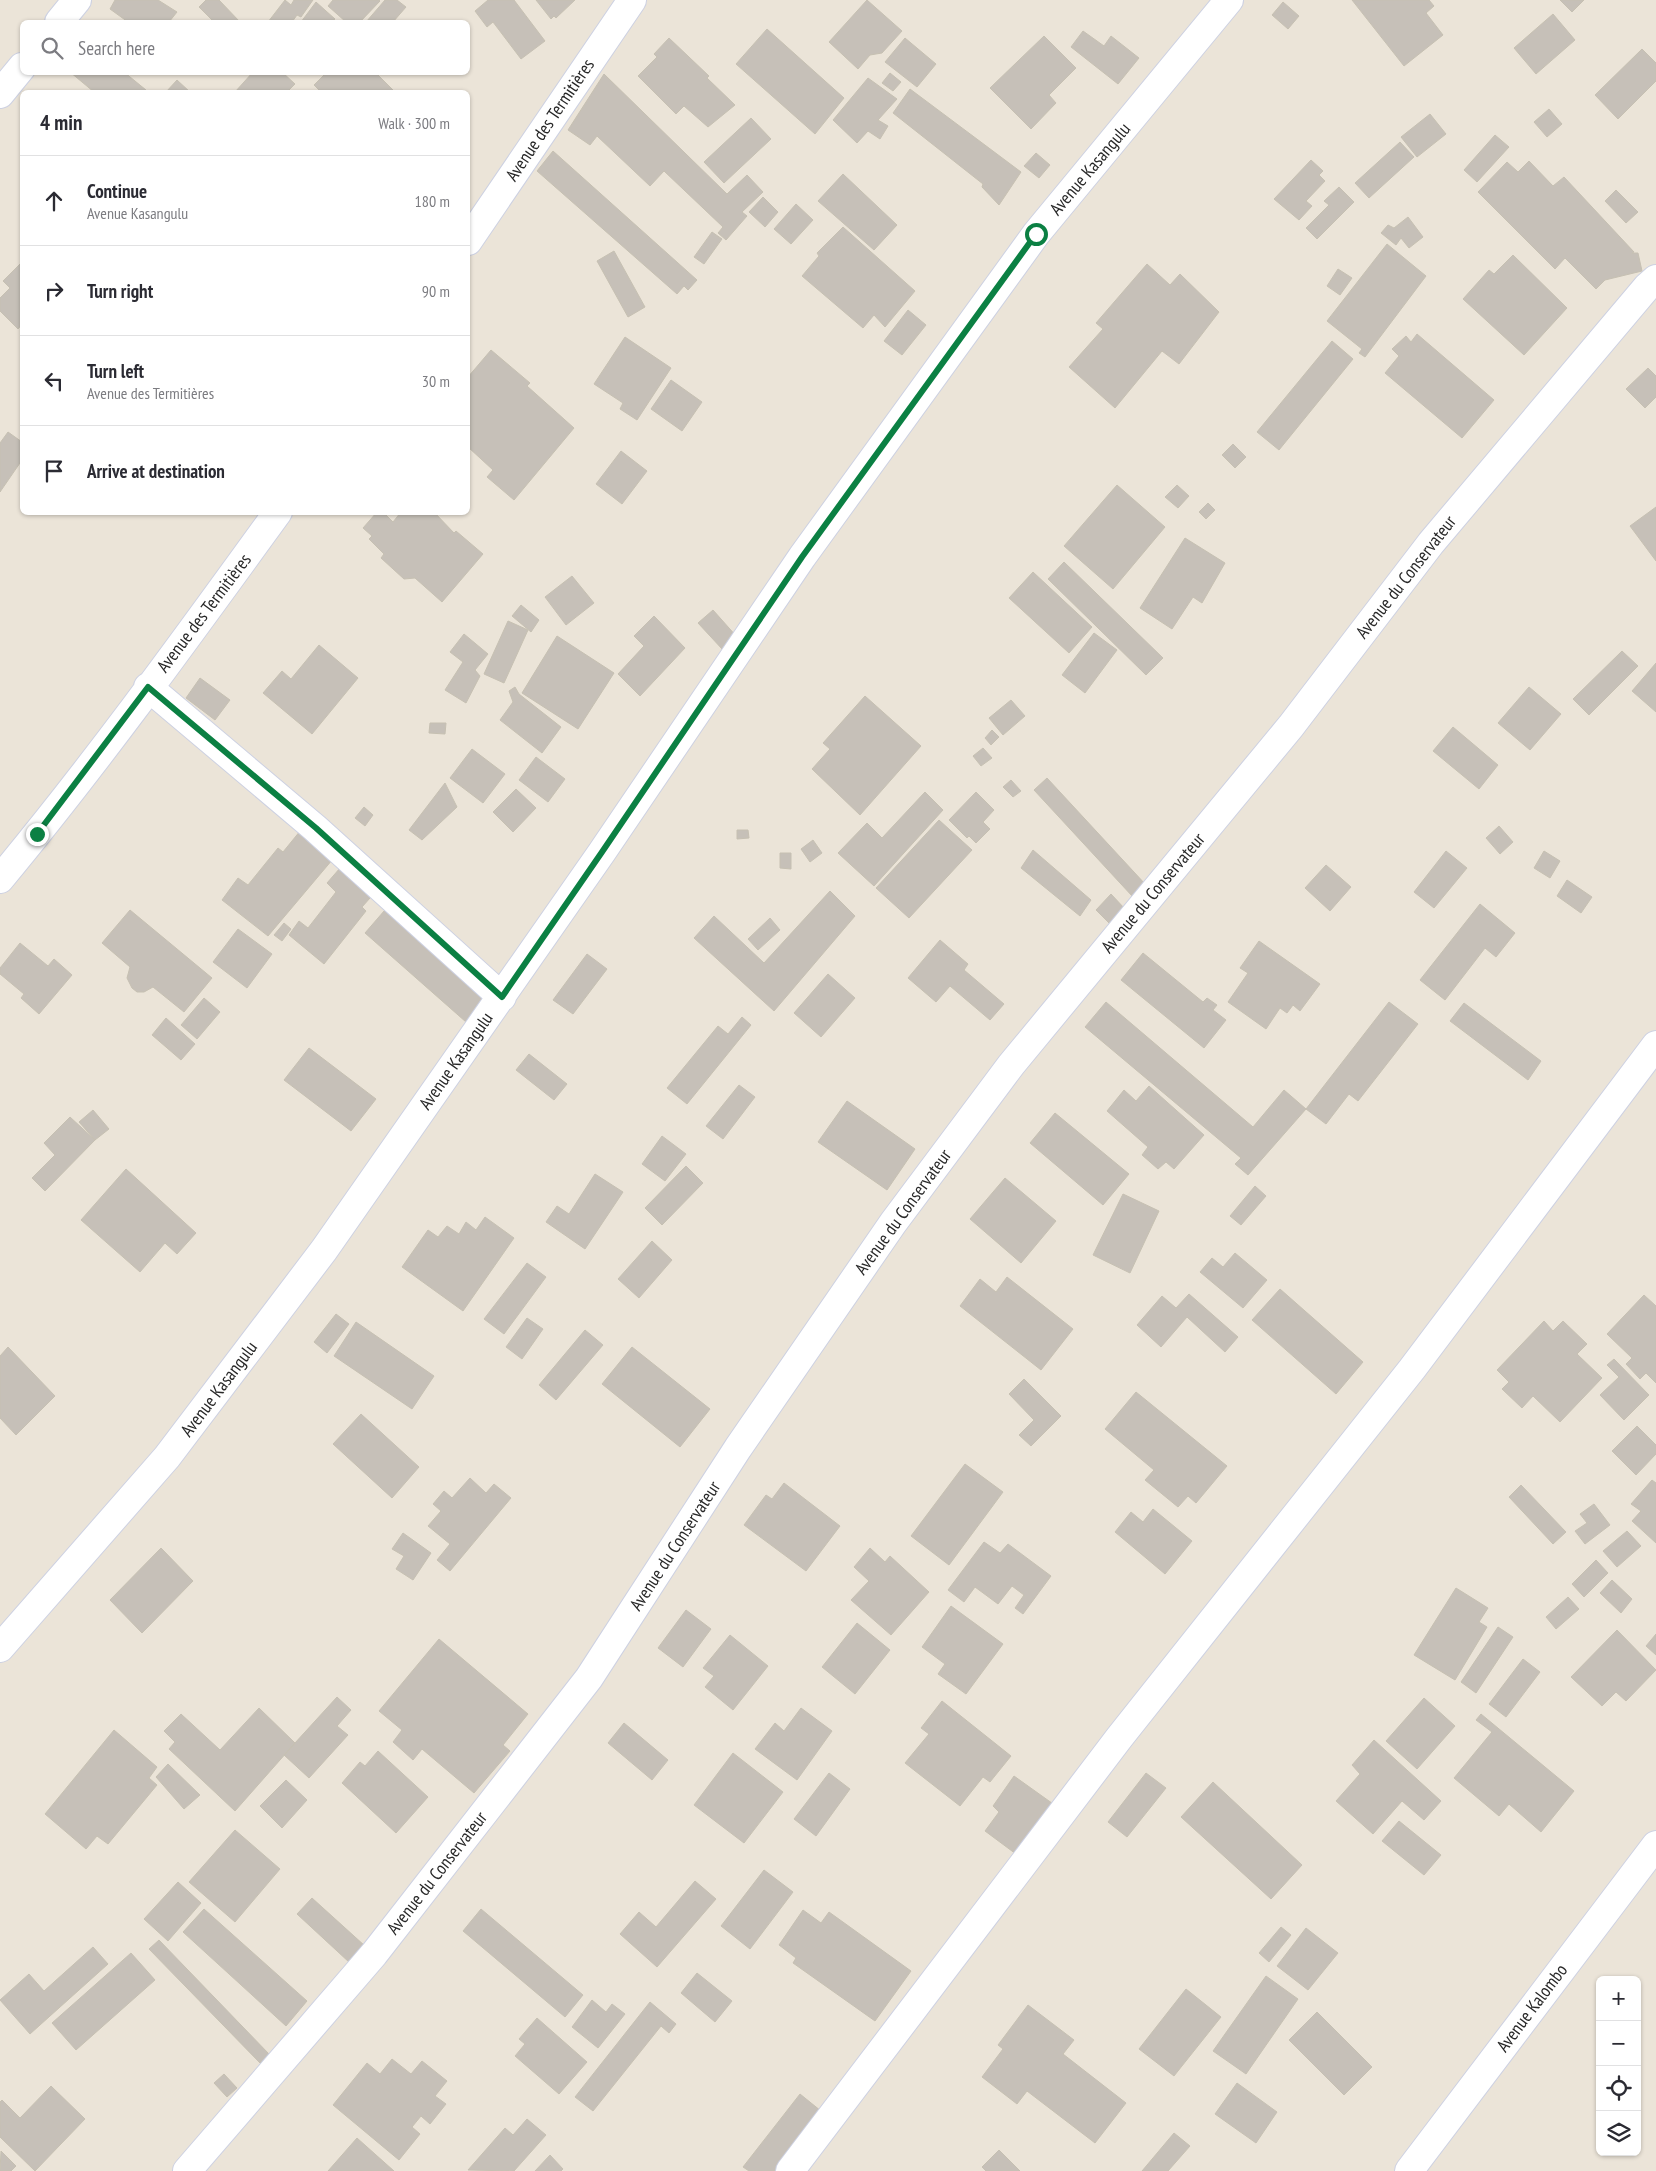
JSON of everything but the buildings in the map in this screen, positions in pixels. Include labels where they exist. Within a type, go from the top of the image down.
[{"type":"street","points":[[61,20],[77,0]]},
{"type":"street","name":"Avenue des Termitières","points":[[470,238],[632,0]]},
{"type":"street","name":"Avenue Kasangulu","points":[[0,1648],[167,1458],[324,1250],[502,997],[802,557],[1030,242],[1229,0]]},
{"type":"street","points":[[0,94],[20,69]]},
{"type":"street","name":"Avenue du Conservateur","points":[[187,2171],[374,1954],[589,1678],[760,1416],[893,1223],[1011,1065],[1291,726],[1430,543],[1647,287],[1656,279]]},
{"type":"street","name":"Avenue des Termitières","points":[[0,879],[37,834],[276,515]]},
{"type":"street","points":[[148,687],[316,828],[502,997]]},
{"type":"street","points":[[790,2171],[1119,1738],[1412,1369],[1656,1045]]},
{"type":"street","name":"Avenue Kalombo","points":[[1409,2171],[1656,1845]]},
{"type":"route","points":[[37,834],[148,687],[316,828],[502,997],[802,557],[1036,234]]}]
